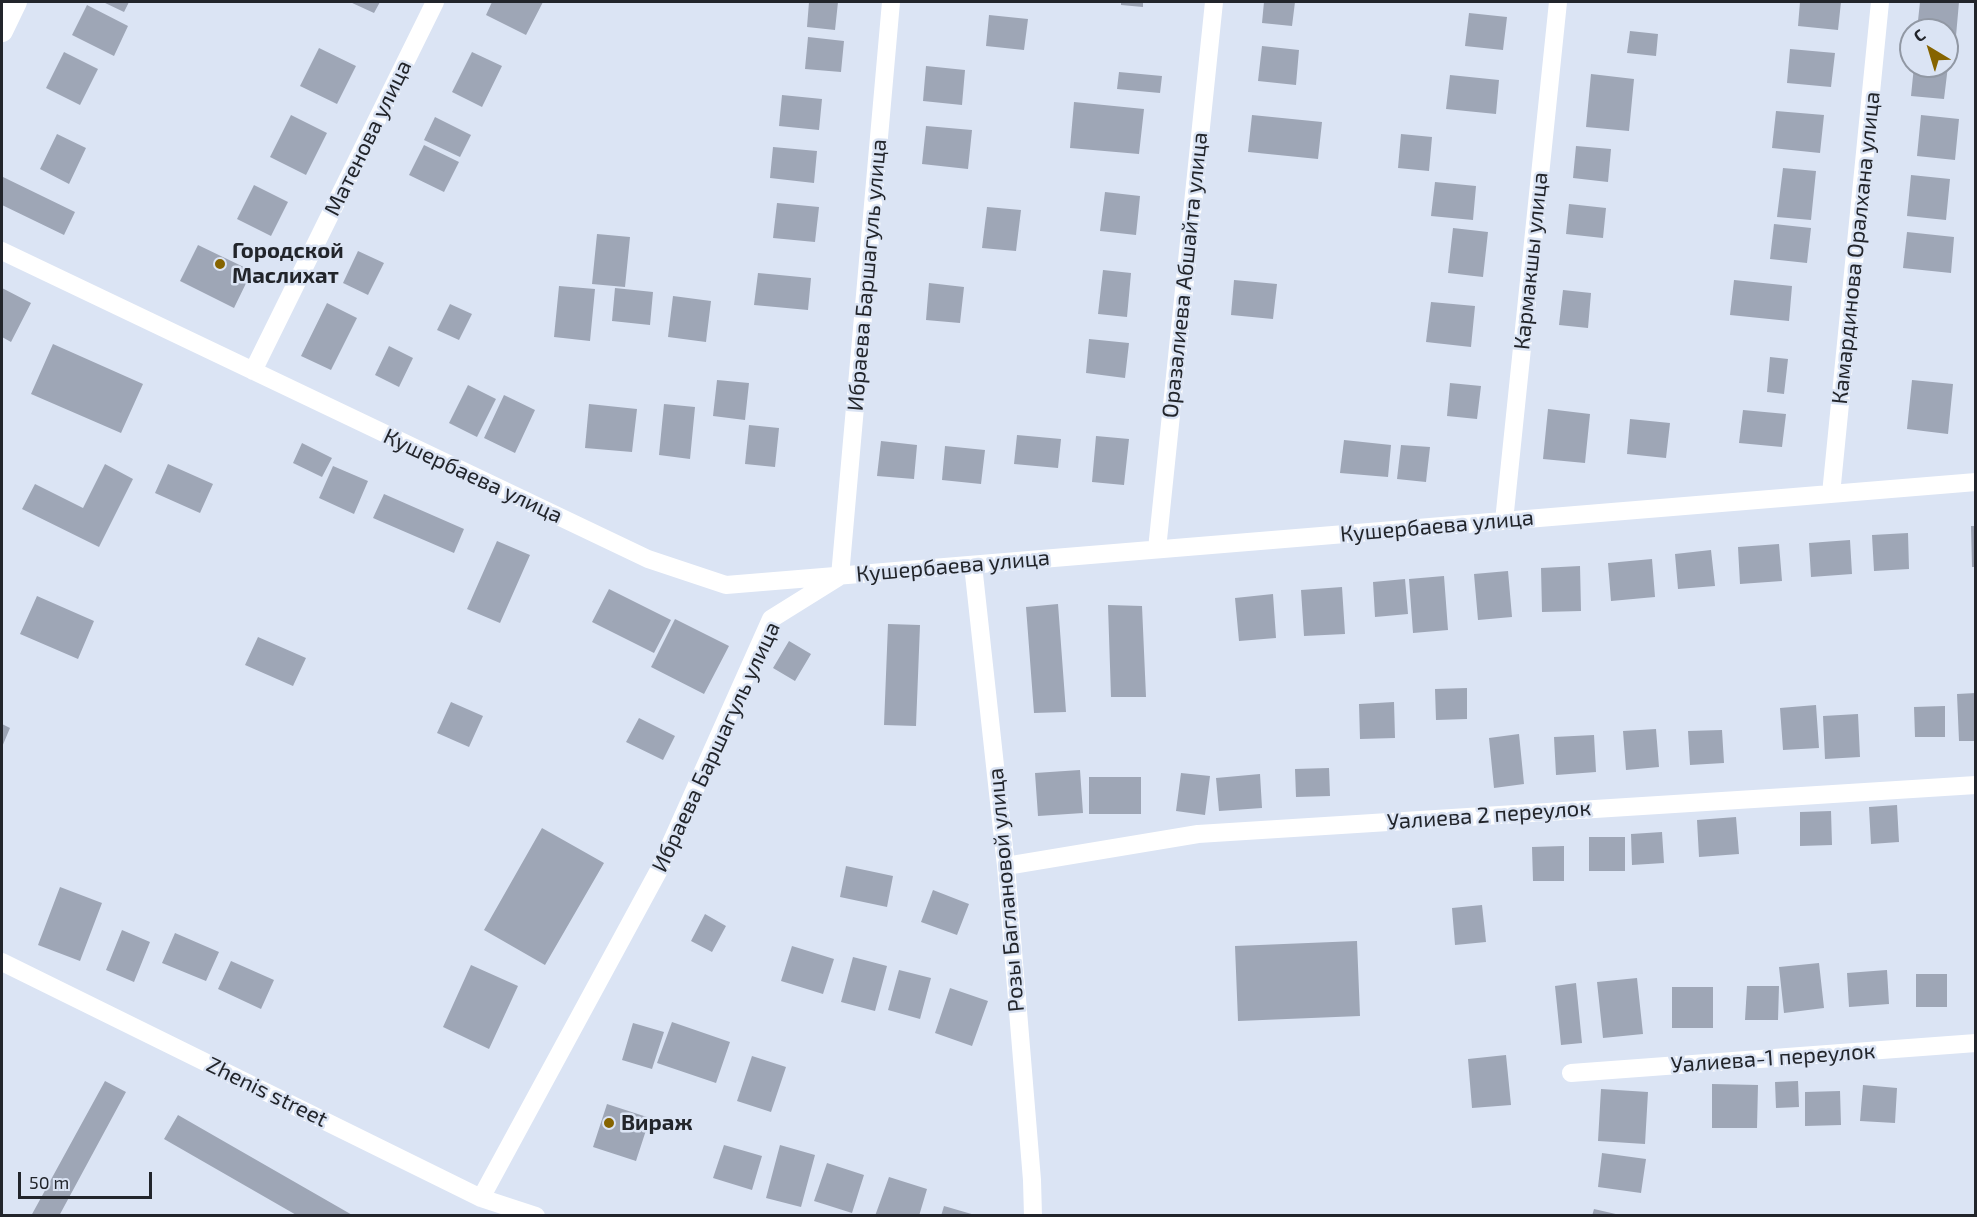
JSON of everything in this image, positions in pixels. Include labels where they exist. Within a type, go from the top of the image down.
[{"type":"street","points":[[2,31],[16,2]]},
{"type":"street","name":"Матенова улица","points":[[253,371],[435,2]]},
{"type":"street","name":"Ибраева Баршагуль улица","points":[[482,1198],[659,870],[771,619],[840,576],[891,2]]},
{"type":"street","name":"Оразалиева Абшайта улица","points":[[1157,549],[1214,2]]},
{"type":"street","name":"Кармакшы улица","points":[[1504,521],[1558,2]]},
{"type":"street","name":"Камардинова Оралхана улица","points":[[1831,494],[1880,2]]},
{"type":"street","name":"Кушербаева улица","points":[[2,251],[648,560],[726,585],[1976,482]]},
{"type":"street","name":"Розы Баглановой улица","points":[[973,565],[1006,866],[1033,1215]]},
{"type":"street","name":"Уалиева 2 переулок","points":[[1006,866],[1198,834],[1976,785]]},
{"type":"street","name":"Zhenis street","points":[[2,962],[482,1198],[536,1215]]},
{"type":"street","name":"Уалиева-1 переулок","points":[[1570,1073],[1976,1043]]},
{"type":"building","points":[[103,2],[129,2],[124,12]]},
{"type":"building","points":[[350,2],[380,2],[374,13]]},
{"type":"building","points":[[492,2],[543,2],[526,35],[486,15]]},
{"type":"building","points":[[809,2],[838,2],[835,30],[807,27]]},
{"type":"building","points":[[1121,2],[1143,2],[1143,7],[1121,5]]},
{"type":"building","points":[[1264,2],[1295,2],[1292,26],[1262,23]]},
{"type":"building","points":[[1800,2],[1841,2],[1838,30],[1798,26]]},
{"type":"building","points":[[1920,2],[1959,2],[1958,18],[1918,18]]},
{"type":"building","points":[[87,5],[128,26],[114,56],[72,35]]},
{"type":"building","points":[[1469,13],[1507,17],[1503,50],[1465,46]]},
{"type":"building","points":[[989,15],[1028,19],[1024,50],[986,46]]},
{"type":"building","points":[[1630,31],[1658,34],[1656,56],[1627,53]]},
{"type":"building","points":[[808,37],[844,41],[841,72],[805,69]]},
{"type":"building","points":[[1262,46],[1299,50],[1296,85],[1258,81]]},
{"type":"building","points":[[319,48],[356,66],[337,104],[300,86]]},
{"type":"building","points":[[1790,49],[1835,53],[1831,87],[1787,83]]},
{"type":"building","points":[[64,52],[98,69],[80,105],[46,88]]},
{"type":"building","points":[[472,52],[502,66],[482,107],[452,92]]},
{"type":"building","points":[[926,66],[965,70],[962,105],[923,101]]},
{"type":"building","points":[[1119,72],[1162,76],[1160,93],[1117,89]]},
{"type":"building","points":[[1591,74],[1634,79],[1629,131],[1586,127]]},
{"type":"building","points":[[1450,75],[1499,80],[1496,114],[1446,109]]},
{"type":"building","points":[[1913,78],[1947,78],[1944,99],[1911,96]]},
{"type":"building","points":[[782,95],[822,99],[819,130],[779,126]]},
{"type":"building","points":[[1074,102],[1144,109],[1139,154],[1070,148]]},
{"type":"building","points":[[1776,111],[1824,115],[1820,153],[1772,148]]},
{"type":"building","points":[[291,115],[327,133],[306,175],[270,157]]},
{"type":"building","points":[[1252,115],[1322,122],[1318,159],[1248,152]]},
{"type":"building","points":[[1921,115],[1959,119],[1955,160],[1917,156]]},
{"type":"building","points":[[435,117],[471,135],[460,157],[424,140]]},
{"type":"building","points":[[926,126],[972,130],[968,169],[922,164]]},
{"type":"building","points":[[57,134],[86,148],[69,184],[40,169]]},
{"type":"building","points":[[1401,134],[1432,137],[1429,171],[1398,168]]},
{"type":"building","points":[[424,145],[459,162],[444,192],[409,175]]},
{"type":"building","points":[[1576,146],[1611,149],[1608,182],[1573,178]]},
{"type":"building","points":[[773,147],[817,151],[814,183],[770,178]]},
{"type":"building","points":[[1783,168],[1816,171],[1811,220],[1777,217]]},
{"type":"building","points":[[1911,175],[1950,179],[1946,220],[1907,216]]},
{"type":"building","points":[[3,177],[75,212],[64,235],[2,205]]},
{"type":"building","points":[[1435,182],[1476,186],[1473,220],[1431,216]]},
{"type":"building","points":[[254,185],[288,202],[271,236],[237,219]]},
{"type":"building","points":[[1105,192],[1140,196],[1136,235],[1100,231]]},
{"type":"building","points":[[777,203],[819,207],[815,242],[773,238]]},
{"type":"building","points":[[1569,204],[1606,208],[1603,238],[1566,234]]},
{"type":"building","points":[[987,207],[1021,210],[1016,251],[982,248]]},
{"type":"building","points":[[1774,224],[1811,228],[1807,263],[1770,259]]},
{"type":"building","points":[[1453,228],[1488,232],[1483,277],[1448,273]]},
{"type":"building","points":[[1907,232],[1954,237],[1951,273],[1903,268]]},
{"type":"building","points":[[597,234],[630,237],[625,287],[592,284]]},
{"type":"building","points":[[198,245],[252,271],[234,308],[180,281]]},
{"type":"building","points":[[358,251],[384,263],[368,295],[343,283]]},
{"type":"building","points":[[1103,270],[1131,273],[1127,317],[1098,314]]},
{"type":"building","points":[[758,273],[811,278],[808,310],[754,305]]},
{"type":"building","points":[[1234,280],[1277,284],[1273,319],[1231,315]]},
{"type":"building","points":[[1734,280],[1792,286],[1789,321],[1730,315]]},
{"type":"building","points":[[929,283],[964,287],[960,323],[926,320]]},
{"type":"building","points":[[559,286],[595,289],[590,341],[554,337]]},
{"type":"building","points":[[2,288],[31,303],[11,342],[2,337]]},
{"type":"building","points":[[615,288],[653,292],[650,325],[612,321]]},
{"type":"building","points":[[1563,290],[1591,293],[1588,328],[1559,325]]},
{"type":"building","points":[[673,296],[711,301],[706,342],[668,337]]},
{"type":"building","points":[[1431,302],[1475,306],[1471,347],[1426,342]]},
{"type":"building","points":[[327,303],[357,318],[331,370],[301,356]]},
{"type":"building","points":[[450,304],[472,314],[459,340],[437,330]]},
{"type":"building","points":[[1089,339],[1129,343],[1125,378],[1086,373]]},
{"type":"building","points":[[53,344],[143,384],[121,433],[31,394]]},
{"type":"building","points":[[389,346],[413,358],[399,387],[375,375]]},
{"type":"building","points":[[1770,357],[1788,359],[1784,394],[1767,392]]},
{"type":"building","points":[[717,380],[749,383],[745,420],[713,416]]},
{"type":"building","points":[[1912,380],[1953,384],[1948,434],[1907,429]]},
{"type":"building","points":[[1450,383],[1481,386],[1477,419],[1447,416]]},
{"type":"building","points":[[468,385],[496,399],[477,437],[449,423]]},
{"type":"building","points":[[504,395],[535,410],[515,453],[484,438]]},
{"type":"building","points":[[589,404],[637,409],[632,452],[585,448]]},
{"type":"building","points":[[664,404],[695,407],[690,459],[659,455]]},
{"type":"building","points":[[1548,409],[1590,414],[1585,463],[1543,459]]},
{"type":"building","points":[[1743,410],[1786,414],[1782,447],[1739,443]]},
{"type":"building","points":[[1630,419],[1670,423],[1666,458],[1627,454]]},
{"type":"building","points":[[749,425],[779,428],[775,467],[745,464]]},
{"type":"building","points":[[1017,435],[1061,439],[1058,468],[1014,464]]},
{"type":"building","points":[[1096,436],[1129,439],[1124,485],[1092,482]]},
{"type":"building","points":[[1344,440],[1391,445],[1388,477],[1340,473]]},
{"type":"building","points":[[881,441],[917,445],[914,479],[877,476]]},
{"type":"building","points":[[302,443],[332,458],[322,477],[293,463]]},
{"type":"building","points":[[1401,445],[1430,447],[1426,482],[1397,479]]},
{"type":"building","points":[[945,446],[985,450],[981,484],[942,480]]},
{"type":"building","points":[[105,464],[133,479],[99,547],[22,509],[35,484],[83,508]]},
{"type":"building","points":[[168,464],[213,484],[200,513],[155,493]]},
{"type":"building","points":[[333,466],[368,481],[354,514],[319,498]]},
{"type":"building","points":[[384,494],[464,529],[454,553],[373,518]]},
{"type":"building","points":[[1971,526],[1976,526],[1976,567],[1972,567]]},
{"type":"building","points":[[1908,533],[1909,569],[1874,571],[1872,535]]},
{"type":"building","points":[[1850,540],[1852,574],[1811,577],[1809,543]]},
{"type":"building","points":[[497,541],[530,555],[500,623],[467,609]]},
{"type":"building","points":[[1779,544],[1782,581],[1740,584],[1738,547]]},
{"type":"building","points":[[1711,550],[1715,586],[1678,589],[1675,554]]},
{"type":"building","points":[[1652,559],[1655,597],[1611,601],[1608,563]]},
{"type":"building","points":[[1580,566],[1581,611],[1542,612],[1541,568]]},
{"type":"building","points":[[1508,571],[1512,617],[1478,620],[1474,574]]},
{"type":"building","points":[[1444,576],[1448,630],[1413,633],[1409,579]]},
{"type":"building","points":[[1405,579],[1408,614],[1375,617],[1373,582]]},
{"type":"building","points":[[1342,587],[1345,634],[1304,636],[1301,590]]},
{"type":"building","points":[[609,589],[671,620],[654,653],[592,622]]},
{"type":"building","points":[[1273,594],[1276,638],[1239,641],[1235,598]]},
{"type":"building","points":[[37,596],[94,621],[78,659],[20,634]]},
{"type":"building","points":[[1058,604],[1066,712],[1034,713],[1026,607]]},
{"type":"building","points":[[1108,605],[1142,606],[1146,697],[1111,697]]},
{"type":"building","points":[[675,619],[729,646],[704,694],[651,667]]},
{"type":"building","points":[[888,624],[920,625],[916,726],[884,725]]},
{"type":"building","points":[[258,637],[306,658],[293,686],[245,665]]},
{"type":"building","points":[[789,641],[811,654],[795,681],[773,668]]},
{"type":"building","points":[[1467,688],[1467,719],[1436,720],[1435,689]]},
{"type":"building","points":[[1976,693],[1976,741],[1959,741],[1957,694]]},
{"type":"building","points":[[451,702],[483,716],[469,747],[437,733]]},
{"type":"building","points":[[1394,702],[1395,738],[1360,739],[1359,704]]},
{"type":"building","points":[[1816,705],[1819,748],[1783,750],[1780,708]]},
{"type":"building","points":[[1945,706],[1945,737],[1915,737],[1914,707]]},
{"type":"building","points":[[1858,714],[1860,757],[1825,759],[1823,716]]},
{"type":"building","points":[[639,718],[675,736],[663,760],[626,742]]},
{"type":"building","points":[[2,724],[10,728],[2,747]]},
{"type":"building","points":[[1656,729],[1659,767],[1626,770],[1623,731]]},
{"type":"building","points":[[1722,730],[1724,763],[1690,765],[1688,731]]},
{"type":"building","points":[[1519,734],[1524,784],[1494,788],[1489,738]]},
{"type":"building","points":[[1594,735],[1596,772],[1556,775],[1554,737]]},
{"type":"building","points":[[1329,768],[1330,796],[1296,797],[1295,769]]},
{"type":"building","points":[[1080,770],[1083,813],[1038,816],[1035,773]]},
{"type":"building","points":[[1181,773],[1210,776],[1205,815],[1176,811]]},
{"type":"building","points":[[1260,774],[1262,808],[1219,811],[1216,778]]},
{"type":"building","points":[[1089,777],[1141,777],[1141,814],[1089,814]]},
{"type":"building","points":[[1897,805],[1899,842],[1871,844],[1869,807]]},
{"type":"building","points":[[1831,811],[1832,845],[1800,846],[1800,812]]},
{"type":"building","points":[[1736,817],[1739,854],[1699,857],[1697,820]]},
{"type":"building","points":[[542,828],[604,863],[545,965],[484,930]]},
{"type":"building","points":[[1662,832],[1664,863],[1632,865],[1631,834]]},
{"type":"building","points":[[1589,837],[1625,837],[1625,871],[1589,871]]},
{"type":"building","points":[[1564,846],[1564,881],[1533,881],[1532,847]]},
{"type":"building","points":[[846,866],[893,876],[887,907],[840,897]]},
{"type":"building","points":[[60,887],[102,903],[80,961],[38,945]]},
{"type":"building","points":[[933,890],[969,904],[957,935],[921,922]]},
{"type":"building","points":[[1482,905],[1486,942],[1455,945],[1452,908]]},
{"type":"building","points":[[705,914],[726,926],[712,952],[691,941]]},
{"type":"building","points":[[122,930],[150,942],[134,982],[106,970]]},
{"type":"building","points":[[175,933],[219,952],[206,981],[162,963]]},
{"type":"building","points":[[1357,941],[1360,1016],[1238,1021],[1235,946]]},
{"type":"building","points":[[792,946],[834,959],[823,994],[781,981]]},
{"type":"building","points":[[853,957],[887,966],[875,1011],[841,1002]]},
{"type":"building","points":[[231,961],[274,980],[261,1009],[218,989]]},
{"type":"building","points":[[1819,963],[1824,1008],[1784,1013],[1779,967]]},
{"type":"building","points":[[471,965],[518,986],[489,1049],[443,1027]]},
{"type":"building","points":[[899,970],[931,978],[920,1019],[888,1010]]},
{"type":"building","points":[[1887,970],[1889,1004],[1849,1007],[1847,973]]},
{"type":"building","points":[[1916,974],[1947,974],[1947,1007],[1916,1007]]},
{"type":"building","points":[[1637,978],[1643,1034],[1603,1038],[1597,982]]},
{"type":"building","points":[[1576,983],[1582,1043],[1561,1045],[1555,986]]},
{"type":"building","points":[[1747,986],[1779,986],[1778,1020],[1745,1020]]},
{"type":"building","points":[[1672,987],[1713,987],[1713,1028],[1672,1028]]},
{"type":"building","points":[[950,988],[988,1001],[972,1046],[935,1033]]},
{"type":"building","points":[[672,1022],[730,1042],[716,1083],[657,1063]]},
{"type":"building","points":[[633,1023],[664,1032],[652,1069],[622,1060]]},
{"type":"building","points":[[1506,1055],[1511,1105],[1472,1108],[1468,1059]]},
{"type":"building","points":[[752,1056],[786,1067],[771,1112],[737,1101]]},
{"type":"building","points":[[105,1081],[126,1092],[59,1216],[31,1216]]},
{"type":"building","points":[[1798,1081],[1799,1107],[1776,1108],[1775,1082]]},
{"type":"building","points":[[1712,1084],[1758,1085],[1757,1128],[1712,1128]]},
{"type":"building","points":[[1863,1085],[1897,1088],[1895,1123],[1860,1121]]},
{"type":"building","points":[[1601,1089],[1648,1092],[1645,1144],[1598,1141]]},
{"type":"building","points":[[1840,1091],[1841,1125],[1805,1126],[1805,1092]]},
{"type":"building","points":[[607,1104],[650,1118],[636,1161],[593,1147]]},
{"type":"building","points":[[178,1115],[354,1216],[298,1216],[164,1139]]},
{"type":"building","points":[[724,1145],[762,1156],[752,1190],[713,1178]]},
{"type":"building","points":[[780,1145],[815,1155],[801,1207],[766,1198]]},
{"type":"building","points":[[1602,1153],[1646,1159],[1641,1193],[1598,1187]]},
{"type":"building","points":[[827,1163],[864,1175],[852,1213],[814,1201]]},
{"type":"building","points":[[889,1177],[927,1189],[919,1216],[875,1216]]},
{"type":"building","points":[[944,1206],[975,1215],[941,1216]]},
{"type":"building","points":[[1594,1209],[1620,1215],[1620,1216],[1592,1216]]},
{"type":"place","name":"Городской Маслихат","points":[[220,264]]},
{"type":"place","name":"Вираж","points":[[609,1123]]}]
